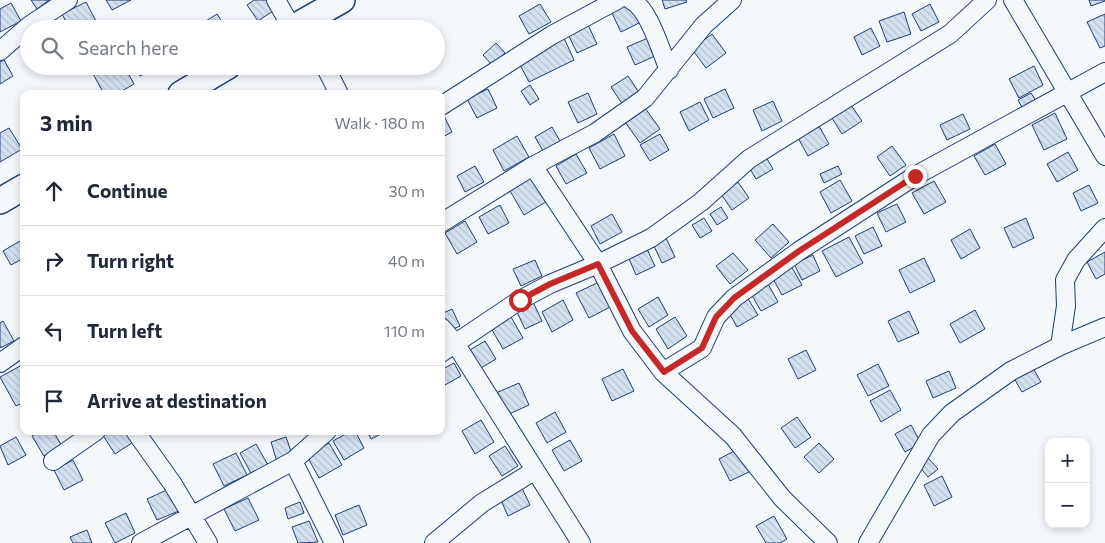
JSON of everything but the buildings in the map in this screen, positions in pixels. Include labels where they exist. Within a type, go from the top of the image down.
[{"type":"main road","points":[[309,20],[342,0]]},
{"type":"main road","points":[[188,90],[213,75]]},
{"type":"main road","points":[[0,201],[20,189]]},
{"type":"street","points":[[38,20],[68,0]]},
{"type":"street","points":[[276,0],[292,20]]},
{"type":"street","points":[[445,103],[552,35],[617,0]]},
{"type":"street","points":[[631,0],[637,3],[645,14],[669,70]]},
{"type":"street","points":[[445,221],[533,166],[595,133],[644,98],[669,70],[704,25],[732,0]]},
{"type":"street","points":[[581,543],[448,348],[520,300],[550,284],[598,264],[651,238],[701,202],[749,159],[950,34],[987,0]]},
{"type":"street","points":[[1013,0],[1105,156]]},
{"type":"street","points":[[0,51],[20,34]]},
{"type":"street","points":[[664,372],[702,348],[716,317],[734,298],[799,251],[915,176],[1105,72]]},
{"type":"street","points":[[330,75],[337,90]]},
{"type":"street","points":[[533,166],[598,264],[632,331],[664,372],[733,436],[782,498],[828,543]]},
{"type":"street","points":[[1060,346],[1066,306],[1065,280],[1076,260],[1105,228]]},
{"type":"street","points":[[868,543],[931,435],[952,412],[1011,371],[1060,346],[1105,327]]},
{"type":"street","points":[[0,362],[20,349]]},
{"type":"street","points":[[53,461],[90,435]]},
{"type":"street","points":[[139,435],[192,515],[208,543]]},
{"type":"street","points":[[141,543],[293,461],[322,435]]},
{"type":"street","points":[[293,461],[334,543]]},
{"type":"street","points":[[434,543],[482,503],[534,472]]},
{"type":"route","points":[[520,300],[550,284],[598,264],[632,331],[664,372],[702,348],[708,339],[716,317],[734,298],[799,251],[915,176]]}]
